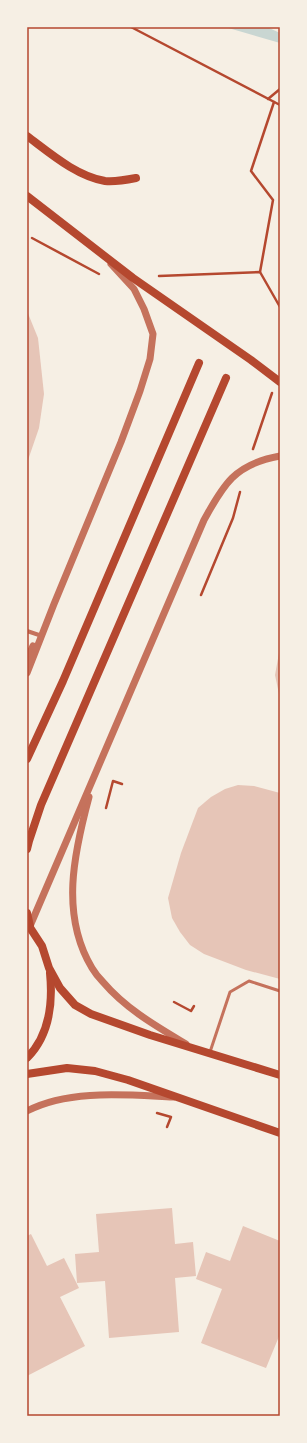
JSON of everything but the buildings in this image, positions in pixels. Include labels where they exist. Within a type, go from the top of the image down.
[{"type":"main road","points":[[27,136],[65,163],[89,176],[105,180],[120,181],[136,178]]},
{"type":"main road","points":[[27,196],[133,278],[251,360],[280,382]]},
{"type":"main road","points":[[27,759],[63,681],[199,363]]},
{"type":"main road","points":[[27,849],[41,805],[226,378]]},
{"type":"main road","points":[[27,913],[28,925],[42,946],[49,968],[52,992],[49,1015],[42,1037],[27,1058]]},
{"type":"main road","points":[[49,968],[60,988],[75,1004],[91,1014],[280,1075]]},
{"type":"main road","points":[[27,1074],[67,1068],[95,1071],[280,1133]]},
{"type":"street","points":[[27,673],[121,442],[150,359],[153,334],[144,309],[134,289],[103,255]]},
{"type":"street","points":[[28,925],[95,775],[204,520],[218,496],[232,478],[255,463],[280,456]]},
{"type":"street","points":[[27,659],[54,604]]},
{"type":"street","points":[[27,631],[39,635]]},
{"type":"street","points":[[95,775],[81,828],[74,863],[72,889],[74,914],[78,935],[92,969],[108,987],[146,1020],[191,1047]]},
{"type":"street","points":[[27,1111],[33,1107],[65,1099],[99,1095],[178,1098]]},
{"type":"lane","points":[[210,1053],[230,992],[249,981],[280,991]]},
{"type":"path","points":[[131,27],[280,105]]},
{"type":"path","points":[[268,99],[280,89]]},
{"type":"path","points":[[274,102],[251,171],[273,200],[260,272],[280,307]]},
{"type":"path","points":[[32,238],[101,275]]},
{"type":"path","points":[[154,277],[260,272]]},
{"type":"path","points":[[252,452],[273,390]]},
{"type":"path","points":[[201,595],[232,518],[241,489]]},
{"type":"path","points":[[106,808],[113,781],[122,784]]},
{"type":"path","points":[[174,1002],[192,1011],[194,1006]]},
{"type":"path","points":[[154,1112],[171,1117],[167,1127]]},
{"type":"shaded area","points":[[225,27],[267,27],[280,33],[280,43]]}]
